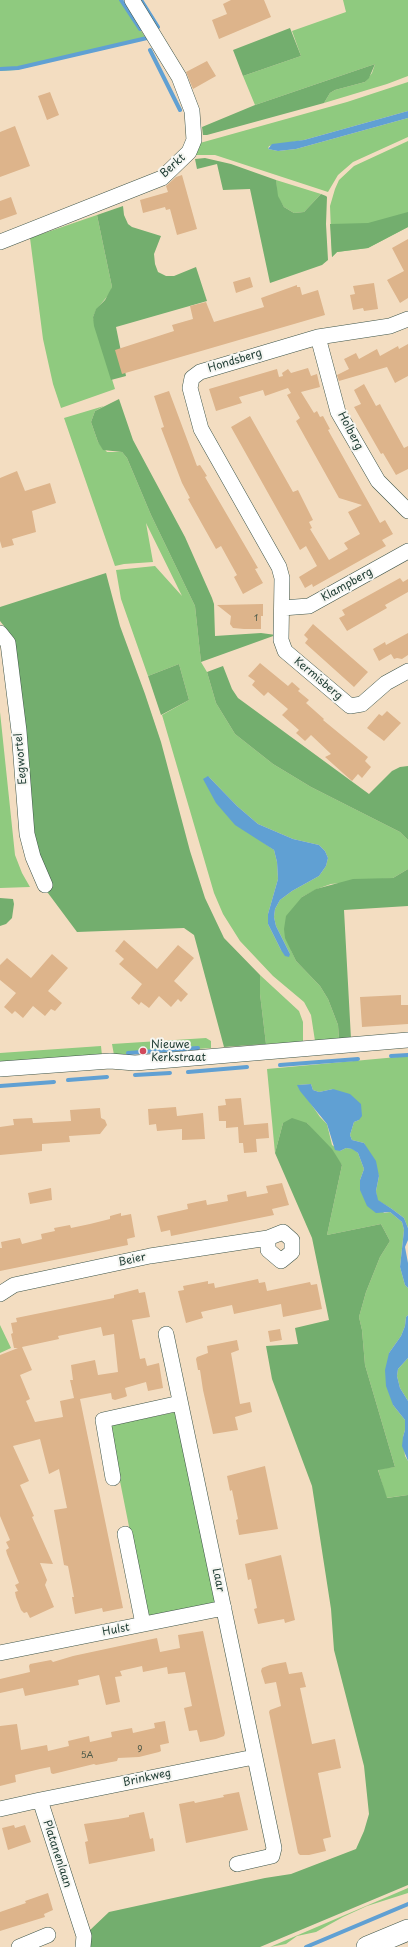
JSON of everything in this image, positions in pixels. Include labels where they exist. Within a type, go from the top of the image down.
[{"type":"main road","points":[[367,1947],[408,1930]]},
{"type":"main road","points":[[390,1947],[408,1939]]},
{"type":"street","name":"Berkt","points":[[0,242],[162,178],[188,152],[194,140],[192,111],[179,77],[132,0]]},
{"type":"street","name":"Hondsberg","points":[[282,608],[282,578],[279,567],[201,429],[190,388],[192,378],[200,372],[318,336],[390,326],[408,319]]},
{"type":"street","name":"Holberg","points":[[318,336],[338,412],[378,482],[408,511]]},
{"type":"street","name":"Klampberg","points":[[282,608],[309,606],[408,551]]},
{"type":"street","name":"Kermisberg","points":[[282,608],[281,640],[285,651],[350,706],[362,704],[386,683],[408,670]]},
{"type":"street","name":"Eegwortel","points":[[0,632],[8,643],[19,731],[27,834],[33,857],[45,885]]},
{"type":"street","points":[[0,1069],[110,1062],[135,1063],[408,1040]]},
{"type":"street","name":"Beier","points":[[0,1294],[14,1285],[150,1256],[268,1238]]},
{"type":"street","name":"Laar","points":[[166,1334],[254,1756]]},
{"type":"street","points":[[114,1478],[103,1420],[180,1403]]},
{"type":"street","points":[[125,1534],[143,1624]]},
{"type":"street","name":"Hulst","points":[[2,1652],[224,1608]]},
{"type":"street","points":[[237,1864],[272,1856],[274,1848],[254,1756]]},
{"type":"street","name":"Brinkweg","points":[[40,1800],[254,1756]]},
{"type":"street","points":[[0,1809],[40,1800]]},
{"type":"street","name":"Platanenlaan","points":[[40,1800],[84,1936],[82,1947]]},
{"type":"street","points":[[19,1947],[48,1935]]},
{"type":"green space","points":[[0,0],[122,0],[145,37],[16,70],[0,71]]},
{"type":"green space","points":[[343,0],[408,0],[408,76],[324,103],[330,93],[335,90],[365,82],[372,73],[375,64],[255,105],[243,76],[301,56],[292,31],[346,12]]},
{"type":"green space","points":[[290,28],[301,56],[243,76],[233,50]]},
{"type":"green space","points":[[375,64],[369,78],[365,82],[335,90],[330,93],[324,103],[203,135],[202,127],[255,105]]},
{"type":"green space","points":[[408,82],[408,111],[304,140],[269,146],[268,149],[278,151],[296,149],[408,118],[408,137],[353,162],[338,175],[328,192],[215,155],[194,155],[200,143],[347,102]]},
{"type":"green space","points":[[408,141],[408,227],[368,248],[337,252],[332,257],[330,206],[339,180],[354,166]]},
{"type":"green space","points":[[205,158],[231,164],[276,180],[278,196],[284,207],[294,213],[304,212],[321,194],[326,196],[328,260],[322,265],[270,283],[250,189],[223,190],[217,164],[197,169],[195,159]]},
{"type":"green space","points":[[276,180],[321,194],[304,212],[294,213],[284,207],[277,196]]},
{"type":"green space","points":[[123,206],[124,215],[128,224],[132,227],[161,236],[154,254],[158,272],[166,276],[174,276],[196,267],[207,301],[116,327],[126,376],[111,380],[94,326],[93,317],[96,309],[105,300],[112,287],[97,215]]},
{"type":"green space","points":[[408,212],[408,227],[368,248],[337,252],[332,257],[330,224],[368,223]]},
{"type":"green space","points":[[97,215],[112,287],[110,293],[96,310],[93,317],[115,389],[61,408],[53,384],[43,339],[30,238]]},
{"type":"green space","points":[[119,399],[133,440],[185,537],[212,598],[214,604],[215,636],[261,633],[276,635],[201,662],[195,606],[151,515],[127,458],[122,452],[103,450],[98,442],[91,422],[95,411]]},
{"type":"green space","points":[[104,406],[95,411],[91,422],[98,442],[107,452],[122,452],[127,458],[151,515],[195,606],[201,662],[207,672],[216,703],[235,734],[273,764],[311,787],[400,832],[408,840],[408,869],[393,878],[331,884],[302,897],[291,950],[296,961],[320,986],[328,999],[338,1025],[339,1039],[315,1041],[311,1015],[304,1002],[273,976],[240,941],[223,914],[214,893],[162,715],[189,700],[179,664],[148,676],[121,599],[116,570],[155,566],[182,596],[146,523],[153,562],[115,566],[64,418]],"holes":[[[208,776],[237,806],[258,824],[293,839],[319,845],[325,851],[328,858],[326,866],[319,876],[292,891],[280,900],[275,909],[274,917],[276,926],[290,954],[281,950],[268,924],[268,914],[278,879],[277,862],[274,850],[257,838]]]},
{"type":"green space","points":[[106,573],[120,626],[161,742],[190,851],[205,898],[224,938],[260,975],[260,994],[266,1044],[224,1047],[194,935],[184,928],[77,932],[45,889],[36,873],[7,630],[0,621],[0,607]]},
{"type":"green space","points":[[179,664],[189,700],[161,715],[148,676]]},
{"type":"green space","points":[[223,666],[232,689],[238,698],[369,794],[392,771],[400,767],[408,766],[408,840],[400,832],[311,787],[273,764],[235,734],[216,703],[207,672]]},
{"type":"green space","points":[[0,712],[15,855],[22,873],[30,887],[0,888]]},
{"type":"green space","points":[[408,869],[408,906],[344,910],[351,1039],[339,1039],[338,1025],[328,999],[320,986],[296,961],[285,938],[284,929],[286,916],[302,897],[316,889],[353,879],[393,878]]},
{"type":"green space","points":[[0,898],[13,899],[14,904],[12,918],[6,924],[0,926]]},
{"type":"green space","points":[[260,975],[299,1011],[303,1022],[303,1042],[266,1044],[260,994]]},
{"type":"green space","points":[[206,1038],[211,1041],[211,1048],[114,1055],[112,1044]]},
{"type":"green space","points":[[101,1046],[102,1056],[0,1065],[0,1053]]},
{"type":"green space","points":[[408,1056],[408,1228],[404,1218],[377,1200],[376,1191],[379,1176],[364,1143],[352,1140],[350,1135],[354,1122],[359,1120],[333,1089],[319,1092],[313,1090],[311,1084],[298,1085],[320,1117],[327,1124],[332,1145],[340,1151],[346,1148],[353,1149],[358,1153],[364,1169],[360,1180],[384,1213],[390,1212],[402,1222],[404,1230],[400,1267],[405,1285],[408,1288],[408,1315],[406,1317],[405,1326],[401,1336],[389,1353],[393,1405],[405,1420],[403,1437],[405,1456],[408,1461],[408,1495],[386,1498],[378,1469],[395,1467],[365,1365],[362,1330],[359,1317],[366,1292],[380,1257],[390,1241],[381,1224],[327,1235],[342,1165],[307,1123],[283,1123],[275,1153],[267,1069]]},
{"type":"green space","points":[[292,1118],[307,1123],[332,1149],[342,1165],[327,1235],[381,1224],[390,1241],[380,1257],[366,1292],[359,1317],[362,1330],[365,1365],[395,1467],[378,1470],[387,1498],[408,1495],[408,1885],[260,1947],[87,1947],[89,1931],[109,1912],[265,1878],[291,1874],[356,1849],[364,1831],[369,1814],[364,1766],[334,1650],[331,1609],[312,1486],[272,1379],[266,1346],[298,1344],[295,1328],[329,1320],[312,1238],[275,1153],[283,1123]]},
{"type":"green space","points":[[0,1325],[11,1348],[0,1353]]},
{"type":"green space","points":[[408,1358],[408,1401],[400,1388],[397,1376],[398,1369]]},
{"type":"green space","points":[[176,1412],[217,1603],[147,1617],[109,1426]]},
{"type":"green space","points":[[408,1888],[408,1893],[367,1906],[316,1932],[297,1936],[286,1944],[270,1947]]},
{"type":"water","points":[[408,111],[408,118],[296,149],[278,151],[268,149],[272,144],[304,140]]},
{"type":"water","points":[[208,776],[237,806],[258,824],[293,839],[319,845],[325,851],[328,858],[326,866],[319,876],[292,891],[280,900],[275,909],[274,917],[276,926],[290,954],[289,957],[285,956],[281,950],[268,924],[268,914],[278,879],[277,862],[274,850],[235,825],[216,803],[203,779]]},
{"type":"water","points":[[311,1084],[313,1090],[319,1092],[333,1089],[350,1094],[361,1104],[362,1116],[359,1120],[354,1122],[350,1135],[352,1140],[364,1143],[376,1161],[379,1176],[376,1191],[378,1200],[404,1218],[408,1228],[408,1240],[405,1247],[408,1263],[408,1288],[405,1285],[400,1267],[404,1230],[402,1222],[390,1212],[376,1213],[367,1206],[360,1190],[360,1180],[364,1169],[358,1153],[352,1149],[346,1148],[340,1151],[335,1150],[327,1124],[300,1091],[297,1085]]},
{"type":"water","points":[[408,1315],[408,1358],[398,1369],[397,1376],[400,1388],[408,1401],[408,1461],[402,1446],[405,1420],[393,1405],[386,1386],[385,1370],[389,1353],[401,1336],[405,1326],[406,1317]]},
{"type":"building","points":[[231,0],[264,0],[271,17],[219,39],[212,20],[227,14],[223,4]]},
{"type":"building","points":[[207,61],[216,76],[193,89],[186,72]]},
{"type":"building","points":[[50,92],[59,115],[47,120],[38,96]]},
{"type":"building","points":[[15,126],[30,166],[0,177],[0,132]]},
{"type":"building","points":[[182,175],[197,229],[177,235],[170,209],[166,210],[165,207],[143,213],[140,200],[168,192],[166,186],[176,177]]},
{"type":"building","points":[[11,197],[17,214],[0,220],[0,201]]},
{"type":"building","points":[[408,239],[408,298],[400,303],[387,280],[404,271],[392,248]]},
{"type":"building","points":[[250,277],[253,287],[236,293],[233,282]]},
{"type":"building","points":[[374,283],[378,309],[364,311],[363,308],[353,310],[350,295],[355,294],[353,286]]},
{"type":"building","points":[[297,285],[297,287],[300,287],[302,295],[318,290],[325,315],[122,374],[115,350],[174,331],[172,325],[193,319],[190,306],[206,302],[214,322],[264,307],[261,298]]},
{"type":"building","points":[[408,344],[408,376],[395,383],[387,367],[339,381],[337,375],[349,369],[344,359],[356,353],[359,359],[377,349],[380,356],[398,346],[399,349]]},
{"type":"building","points":[[308,368],[311,376],[317,374],[320,387],[301,392],[314,413],[317,411],[320,417],[323,416],[330,429],[328,430],[380,523],[385,520],[393,534],[382,540],[386,546],[313,587],[312,584],[305,588],[299,577],[317,566],[306,546],[300,550],[231,427],[250,416],[293,492],[298,490],[313,520],[309,522],[312,528],[310,529],[329,560],[348,549],[344,543],[360,534],[348,512],[362,505],[339,498],[296,421],[300,418],[287,395],[291,393],[288,388],[265,396],[263,390],[239,397],[242,403],[216,411],[209,389],[277,369],[279,377],[283,376],[282,373],[288,369],[291,373]]},
{"type":"building","points":[[364,384],[376,406],[380,404],[404,448],[408,446],[408,469],[396,475],[383,453],[381,454],[354,407],[361,404],[354,390]]},
{"type":"building","points":[[169,391],[197,466],[200,465],[207,476],[205,477],[258,568],[255,569],[263,583],[243,594],[234,577],[237,575],[221,546],[216,549],[188,499],[190,498],[182,483],[161,428],[164,427],[154,396]]},
{"type":"building","points":[[17,471],[25,491],[50,483],[56,503],[32,511],[36,532],[12,539],[14,545],[2,548],[0,541],[0,478]]},
{"type":"building","points":[[400,578],[403,582],[408,579],[408,592],[385,605],[387,608],[347,631],[339,618],[345,615],[342,610]]},
{"type":"building","points":[[263,604],[261,629],[233,628],[230,624],[231,616],[217,605]]},
{"type":"building","points":[[313,624],[368,672],[354,687],[305,643],[308,639],[304,635]]},
{"type":"building","points":[[408,633],[408,655],[402,659],[394,659],[391,654],[379,661],[373,649],[385,642],[386,645]]},
{"type":"building","points":[[260,663],[288,686],[292,682],[300,689],[298,691],[309,700],[306,703],[324,719],[323,720],[368,757],[365,761],[371,767],[362,778],[358,774],[352,781],[325,757],[331,754],[311,735],[305,741],[296,733],[299,730],[282,715],[288,709],[268,692],[264,696],[252,685],[255,681],[248,676]]},
{"type":"building","points":[[387,711],[401,723],[384,741],[367,728],[379,714],[382,716]]},
{"type":"building","points":[[124,940],[157,969],[178,945],[194,958],[174,981],[188,994],[181,1002],[178,999],[171,1007],[159,996],[149,1008],[141,1002],[139,1005],[131,998],[142,984],[119,964],[124,959],[115,951]]},
{"type":"building","points":[[52,954],[68,968],[48,991],[62,1003],[55,1011],[51,1009],[45,1016],[33,1006],[23,1018],[15,1011],[12,1014],[4,1007],[16,993],[0,980],[0,965],[7,958],[31,978]]},
{"type":"building","points":[[401,995],[401,1005],[408,1005],[408,1024],[362,1027],[360,997]]},
{"type":"building","points":[[241,1098],[244,1125],[268,1123],[269,1138],[256,1139],[257,1152],[244,1153],[243,1143],[239,1143],[238,1127],[226,1128],[226,1121],[219,1121],[218,1106],[226,1105],[225,1099]]},
{"type":"building","points":[[176,1107],[177,1116],[203,1113],[205,1139],[182,1140],[182,1129],[157,1131],[156,1124],[149,1125],[148,1109]]},
{"type":"building","points":[[100,1108],[101,1118],[105,1120],[107,1125],[100,1134],[69,1136],[70,1142],[42,1144],[42,1151],[0,1155],[0,1127],[14,1125],[13,1119],[32,1118],[33,1123],[71,1121],[70,1110]]},
{"type":"building","points":[[282,1183],[289,1205],[272,1209],[274,1215],[171,1236],[170,1230],[161,1232],[157,1216],[188,1209],[187,1204],[206,1200],[207,1205],[228,1201],[227,1195],[246,1191],[247,1197],[268,1193],[266,1186]]},
{"type":"building","points":[[51,1188],[52,1200],[30,1204],[28,1193]]},
{"type":"building","points":[[121,1213],[121,1216],[131,1214],[135,1237],[127,1239],[128,1245],[0,1271],[0,1248],[2,1248],[1,1242],[20,1238],[22,1244],[42,1239],[41,1234],[55,1231],[54,1228],[70,1225],[71,1228],[90,1224],[110,1219],[110,1216]]},
{"type":"building","points":[[258,1279],[259,1283],[265,1282],[267,1291],[310,1282],[311,1285],[317,1284],[322,1309],[283,1317],[281,1304],[234,1314],[232,1305],[201,1312],[203,1318],[186,1323],[178,1291],[184,1290],[183,1286],[208,1281],[208,1284],[214,1283],[215,1288]]},
{"type":"building","points":[[138,1289],[139,1293],[145,1292],[150,1317],[132,1320],[140,1359],[145,1358],[147,1366],[159,1363],[163,1388],[148,1391],[146,1382],[125,1388],[127,1396],[115,1400],[112,1399],[111,1393],[80,1399],[123,1608],[103,1612],[102,1608],[75,1614],[72,1597],[74,1597],[68,1566],[64,1565],[54,1510],[67,1508],[59,1469],[49,1474],[40,1439],[13,1446],[29,1481],[20,1485],[34,1516],[32,1517],[53,1564],[40,1563],[47,1580],[45,1585],[54,1607],[30,1618],[27,1612],[24,1613],[21,1610],[16,1597],[15,1592],[18,1591],[15,1585],[19,1583],[7,1554],[6,1550],[9,1548],[6,1542],[10,1540],[0,1516],[0,1355],[18,1348],[14,1348],[11,1334],[13,1333],[11,1323],[17,1322],[16,1318],[114,1298],[114,1295]],"holes":[[[101,1327],[103,1336],[114,1334],[118,1372],[98,1375],[95,1360],[71,1365],[73,1380],[70,1380],[74,1398],[60,1401],[63,1417],[35,1422],[26,1401],[30,1399],[20,1375],[32,1370],[22,1347],[59,1339],[58,1336]]]},
{"type":"building","points":[[280,1329],[282,1340],[270,1342],[268,1331]]},
{"type":"building","points":[[237,1340],[239,1350],[231,1353],[240,1404],[250,1402],[252,1412],[235,1417],[238,1430],[213,1434],[200,1370],[198,1370],[196,1359],[197,1357],[208,1353],[207,1346]]},
{"type":"building","points":[[265,1466],[278,1529],[239,1535],[236,1520],[238,1519],[232,1490],[230,1491],[227,1476]]},
{"type":"building","points":[[281,1555],[295,1620],[285,1623],[284,1619],[258,1624],[254,1609],[257,1608],[251,1579],[248,1580],[245,1564]]},
{"type":"building","points":[[203,1631],[225,1733],[224,1736],[216,1739],[200,1742],[197,1730],[189,1731],[184,1708],[192,1706],[185,1672],[168,1674],[167,1667],[143,1672],[142,1666],[120,1671],[122,1676],[115,1677],[120,1702],[106,1705],[99,1675],[78,1680],[79,1685],[25,1696],[23,1688],[0,1693],[0,1679],[30,1672],[30,1664],[51,1660],[53,1662],[73,1656],[157,1638],[160,1652],[180,1648],[178,1635]]},
{"type":"building","points":[[286,1662],[289,1674],[302,1672],[306,1687],[300,1688],[312,1744],[335,1739],[341,1768],[318,1773],[331,1837],[323,1839],[326,1851],[309,1855],[300,1855],[298,1853],[269,1712],[270,1710],[281,1706],[276,1682],[265,1684],[261,1671],[262,1668],[270,1665]]},
{"type":"building","points":[[165,1721],[169,1743],[160,1745],[161,1751],[159,1752],[139,1757],[118,1758],[117,1761],[96,1765],[94,1764],[53,1774],[51,1773],[50,1767],[40,1769],[15,1775],[16,1782],[0,1786],[0,1726],[17,1724],[21,1750],[47,1745],[48,1751],[69,1746],[68,1741],[89,1736],[90,1742],[112,1737],[111,1732],[132,1728],[133,1733],[155,1728],[154,1723]]},
{"type":"building","points":[[239,1792],[248,1830],[186,1843],[179,1804],[194,1801],[195,1803],[224,1797],[223,1795]]},
{"type":"building","points":[[144,1812],[150,1839],[153,1838],[155,1851],[89,1864],[85,1842],[88,1841],[84,1824],[129,1817],[129,1815]]},
{"type":"building","points":[[14,1825],[15,1828],[25,1825],[31,1842],[8,1850],[2,1828]]},
{"type":"building","points":[[48,1893],[53,1910],[44,1914],[45,1917],[0,1931],[0,1912],[26,1903],[25,1901]]},
{"type":"waterway","points":[[121,0],[140,29]]},
{"type":"waterway","points":[[141,0],[158,27]]},
{"type":"waterway","points":[[0,69],[18,68],[147,38]]},
{"type":"waterway","points":[[150,50],[180,110]]},
{"type":"waterway","points":[[128,1053],[198,1048]]},
{"type":"waterway","points":[[391,1056],[408,1055]]},
{"type":"waterway","points":[[280,1065],[358,1059]]},
{"type":"waterway","points":[[188,1072],[247,1067]]},
{"type":"waterway","points":[[135,1075],[170,1073]]},
{"type":"waterway","points":[[68,1080],[107,1077]]},
{"type":"waterway","points":[[0,1086],[54,1082]]},
{"type":"waterway","points":[[306,1947],[408,1904]]},
{"type":"place","name":"Nieuwe Kerkstraat","points":[[143,1051]]}]
